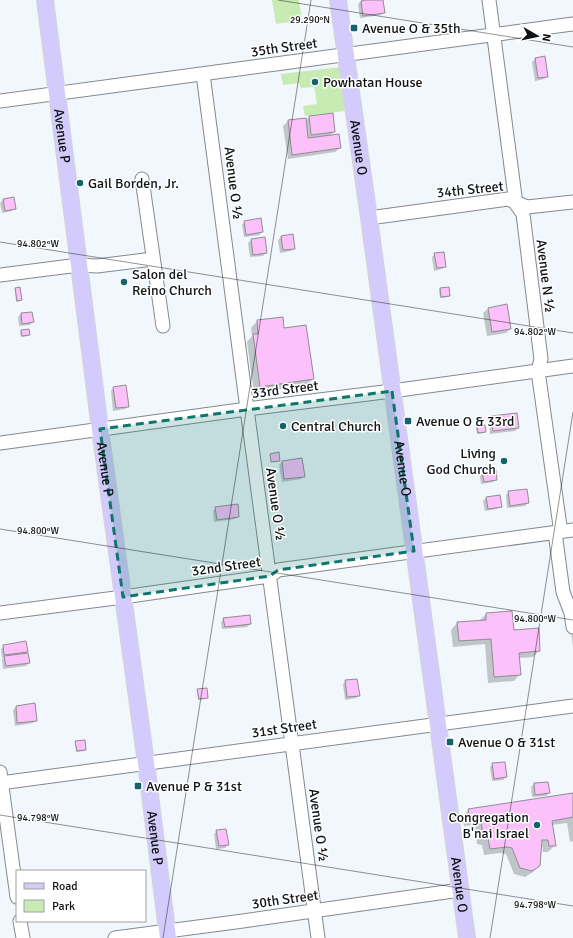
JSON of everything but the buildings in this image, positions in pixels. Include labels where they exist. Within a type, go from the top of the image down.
[{"type":"main road","name":"Avenue P","points":[[45,0],[100,429],[168,935]]},
{"type":"main road","name":"Avenue O","points":[[338,0],[467,938]]},
{"type":"street","name":"Avenue N ½","points":[[489,0],[516,204],[523,214],[525,230],[541,359],[538,371],[560,526],[556,540],[563,592],[571,612],[573,627]]},
{"type":"street","name":"35th Street","points":[[0,101],[573,24]]},
{"type":"street","name":"Avenue O ½","points":[[203,74],[318,938]]},
{"type":"street","points":[[142,179],[163,326]]},
{"type":"street","name":"34th Street","points":[[369,218],[508,200],[526,208],[573,202]]},
{"type":"street","points":[[0,275],[79,265],[97,266],[153,259]]},
{"type":"street","name":"33rd Street","points":[[0,443],[573,366]]},
{"type":"street","name":"32nd Street","points":[[0,613],[270,576],[278,570],[573,530]]},
{"type":"street","name":"31st Street","points":[[0,779],[146,763],[573,706]]},
{"type":"street","points":[[0,779],[16,890]]},
{"type":"street","name":"30th Street","points":[[115,938],[168,935],[315,911],[460,890]]},
{"type":"street","points":[[20,922],[23,938]]},
{"type":"highlighted area","points":[[392,391],[414,551],[278,570],[270,576],[123,597],[100,429]]},
{"type":"green space","points":[[272,0],[299,0],[302,20],[276,24]]},
{"type":"green space","points":[[341,67],[345,111],[305,116],[303,106],[317,104],[314,87],[301,88],[299,83],[283,85],[281,74]]},
{"type":"place","name":"Avenue O & 35th","points":[[354,28]]},
{"type":"place","name":"Powhatan House","points":[[315,82]]},
{"type":"place","name":"Gail Borden, Jr.","points":[[80,183]]},
{"type":"place","name":"Salon del Reino Church","points":[[124,282]]},
{"type":"place","name":"Avenue O & 33rd","points":[[408,421]]},
{"type":"place","name":"Central Church","points":[[283,426]]},
{"type":"place","name":"Living God Church","points":[[504,461]]},
{"type":"place","name":"Avenue O & 31st","points":[[450,742]]},
{"type":"place","name":"Avenue P & 31st","points":[[138,786]]},
{"type":"place","name":"Congregation B'nai Israel","points":[[537,825]]}]
